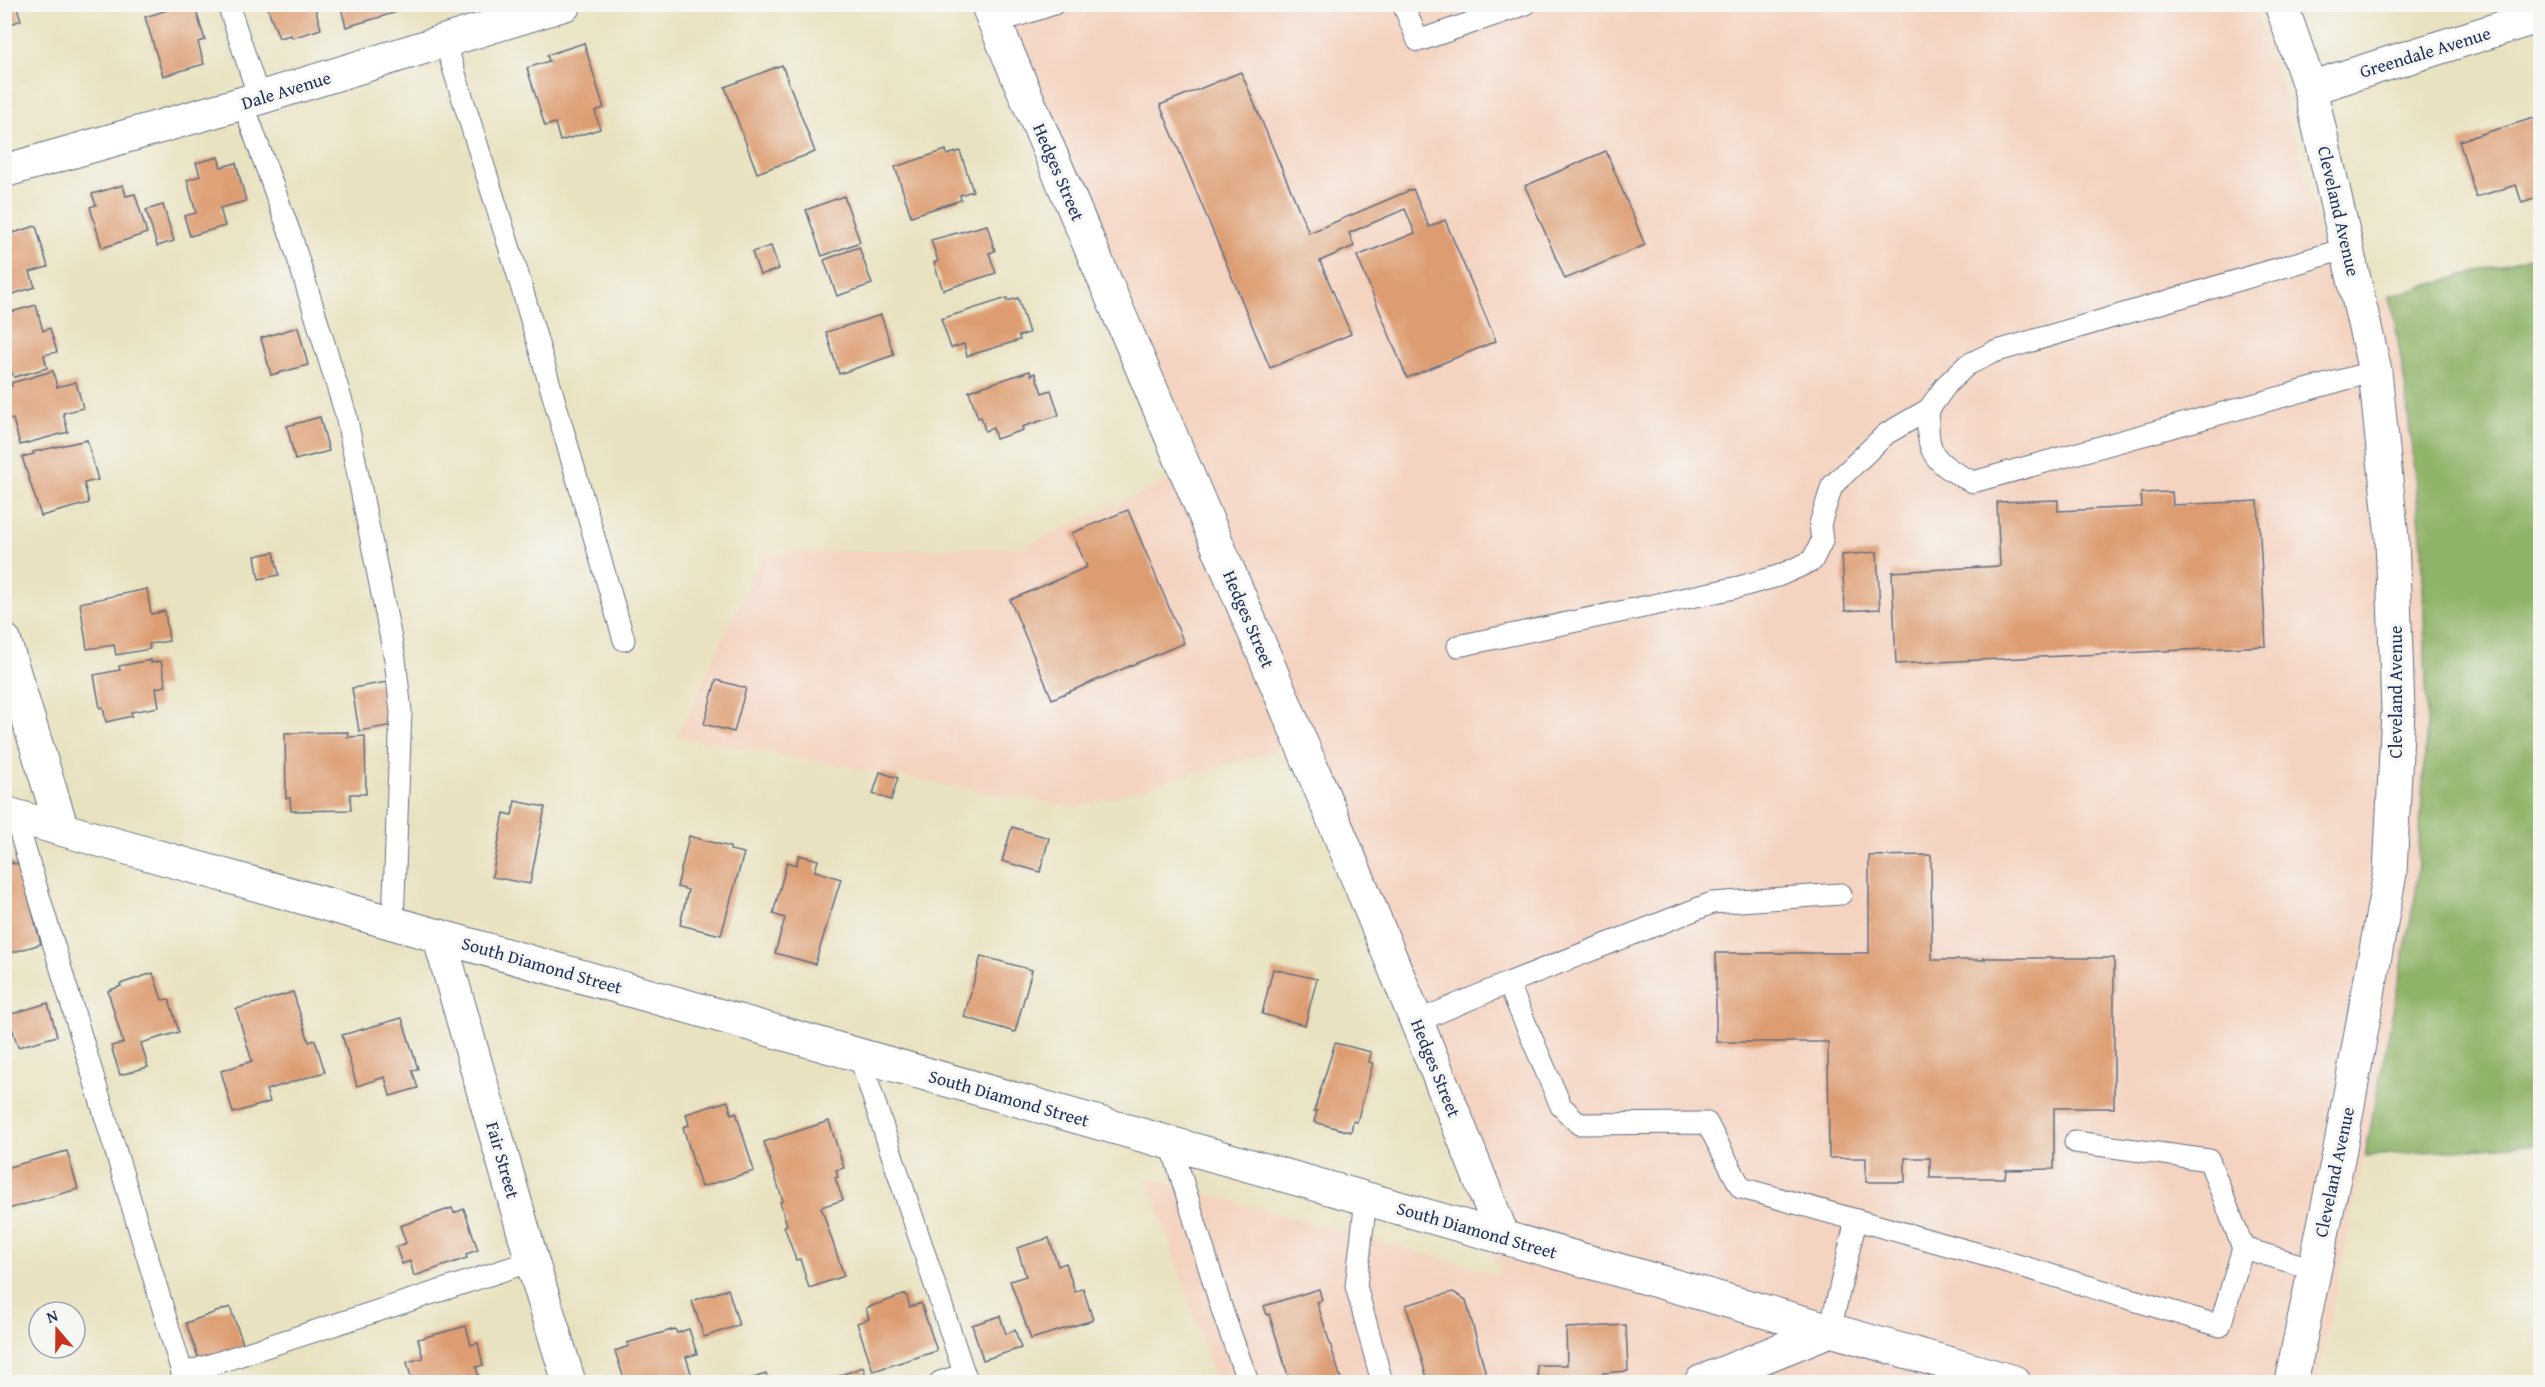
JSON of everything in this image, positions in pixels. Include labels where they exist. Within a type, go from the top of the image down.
[{"type":"street","name":"Dale Avenue","points":[[4,171],[251,101],[566,4]]},
{"type":"street","name":"Cleveland Avenue","points":[[2281,4],[2310,88],[2375,371],[2392,538],[2398,711],[2390,873],[2340,1149],[2313,1269],[2291,1383]]},
{"type":"street","name":"Hedges Street","points":[[991,14],[1273,674],[1418,1021],[1503,1237]]},
{"type":"street","name":"Greendale Avenue","points":[[2310,88],[2541,16]]},
{"type":"street","points":[[4,640],[62,829]]},
{"type":"street","name":"South Diamond Street","points":[[10,814],[1776,1313],[2014,1383]]},
{"type":"street","name":"Fair Street","points":[[439,936],[569,1383]]},
{"type":"street","points":[[1701,1383],[1830,1330]]},
{"type":"lane","points":[[228,4],[251,101],[346,416],[396,659],[400,712],[393,922]]},
{"type":"lane","points":[[991,14],[1054,4]]},
{"type":"lane","points":[[1403,4],[1418,41],[1526,4]]},
{"type":"lane","points":[[445,42],[518,275],[624,640]]},
{"type":"lane","points":[[1458,646],[1739,587],[1778,576],[1812,561],[1822,542],[1820,524],[1832,486],[1886,434],[1929,409],[1947,384],[1967,365],[1994,352],[2348,248]]},
{"type":"lane","points":[[1929,409],[1926,432],[1931,448],[1946,469],[1973,482],[2375,371]]},
{"type":"lane","points":[[10,814],[183,1378],[532,1261]]},
{"type":"lane","points":[[1418,1021],[1712,903],[1841,894]]},
{"type":"lane","points":[[1508,983],[1560,1106],[1579,1124],[1707,1123],[1741,1188],[2220,1326],[2243,1248],[2209,1160],[2075,1142]]},
{"type":"lane","points":[[859,1055],[966,1378],[940,1383]]},
{"type":"lane","points":[[1170,1143],[1248,1383]]},
{"type":"lane","points":[[1366,1199],[1356,1286],[1382,1383]]},
{"type":"lane","points":[[1830,1330],[1856,1220]]},
{"type":"lane","points":[[2243,1248],[2313,1269]]},
{"type":"shaded area","points":[[978,5],[2254,5],[2280,83],[2312,200],[2337,308],[2390,296],[2404,375],[2422,546],[2427,720],[2417,892],[2392,1024],[2317,1382],[1216,1382],[1148,1178],[1500,1274],[1299,744],[1074,808],[677,736],[763,554],[1023,547],[1182,474]]},
{"type":"green space","points":[[2540,254],[2540,1144],[2365,1156],[2416,892],[2427,721],[2422,546],[2404,375],[2390,296]]},
{"type":"building","points":[[4,4],[16,4],[21,20],[4,27]]},
{"type":"building","points":[[194,4],[205,40],[198,42],[204,64],[163,76],[145,17]]},
{"type":"building","points":[[266,4],[314,4],[321,29],[292,38],[291,35],[279,38]]},
{"type":"building","points":[[340,4],[391,4],[394,13],[346,27]]},
{"type":"building","points":[[584,43],[604,108],[595,111],[600,129],[560,141],[555,123],[545,126],[527,68],[549,61],[547,55]]},
{"type":"building","points":[[782,65],[815,152],[757,173],[725,87]]},
{"type":"building","points":[[1241,72],[1309,233],[1413,189],[1429,227],[1445,220],[1496,341],[1407,378],[1357,256],[1415,233],[1405,209],[1349,233],[1354,246],[1320,261],[1351,334],[1270,368],[1160,105]]},
{"type":"building","points":[[2540,116],[2540,197],[2522,203],[2516,185],[2476,197],[2459,141]]},
{"type":"building","points":[[946,150],[947,155],[960,151],[973,191],[960,195],[961,200],[911,216],[895,167]]},
{"type":"building","points":[[1606,151],[1645,245],[1565,279],[1525,186]]},
{"type":"building","points":[[218,157],[221,167],[236,163],[246,201],[220,208],[225,226],[190,236],[184,216],[196,213],[187,180],[200,176],[196,163]]},
{"type":"building","points":[[123,185],[126,196],[135,194],[147,233],[102,248],[90,207],[96,205],[92,194]]},
{"type":"building","points":[[844,196],[860,242],[822,256],[806,210]]},
{"type":"building","points":[[163,205],[174,241],[157,246],[146,210]]},
{"type":"building","points":[[987,225],[995,251],[989,253],[996,273],[943,290],[934,263],[938,261],[931,240]]},
{"type":"building","points":[[36,226],[48,267],[30,272],[35,287],[4,297],[4,229],[10,227],[13,233]]},
{"type":"building","points":[[771,246],[779,269],[760,275],[752,252]]},
{"type":"building","points":[[859,247],[872,284],[837,296],[824,260]]},
{"type":"building","points":[[1007,298],[1007,301],[1018,298],[1029,333],[1019,336],[1020,340],[967,356],[964,344],[951,348],[941,319]]},
{"type":"building","points":[[36,305],[43,331],[50,328],[57,352],[44,355],[47,368],[14,377],[12,373],[4,375],[4,314]]},
{"type":"building","points":[[881,315],[894,355],[839,374],[826,332]]},
{"type":"building","points":[[298,327],[308,365],[271,375],[261,338]]},
{"type":"building","points":[[53,371],[57,387],[76,382],[83,408],[63,413],[68,432],[20,445],[13,419],[8,420],[4,408],[4,388],[12,386],[11,383]]},
{"type":"building","points":[[1030,371],[1031,375],[1035,373],[1042,393],[1051,390],[1059,415],[1022,427],[1023,430],[996,439],[993,428],[985,431],[969,391]]},
{"type":"building","points":[[320,417],[329,451],[295,460],[287,426]]},
{"type":"building","points":[[87,440],[98,480],[84,483],[89,503],[41,516],[22,457],[34,454],[33,452]]},
{"type":"building","points":[[2172,492],[2173,505],[2258,501],[2266,646],[1896,664],[1892,572],[2000,566],[1997,502],[2058,500],[2058,511],[2142,507],[2141,493]]},
{"type":"building","points":[[1128,510],[1184,643],[1052,699],[1010,600],[1087,567],[1072,533]]},
{"type":"building","points":[[274,552],[279,575],[259,579],[255,556]]},
{"type":"building","points":[[1877,552],[1880,609],[1845,611],[1842,555]]},
{"type":"building","points":[[147,589],[151,614],[165,611],[169,641],[149,644],[150,649],[116,655],[114,645],[87,649],[80,603]]},
{"type":"building","points":[[151,660],[151,663],[161,661],[166,686],[156,688],[159,707],[131,712],[132,716],[106,722],[103,707],[100,708],[94,675],[120,670],[119,666]]},
{"type":"building","points":[[716,680],[746,688],[734,732],[704,724]]},
{"type":"building","points":[[387,682],[394,725],[359,731],[352,688]]},
{"type":"building","points":[[348,732],[347,737],[365,736],[366,794],[350,794],[351,810],[291,811],[290,798],[286,798],[285,733]]},
{"type":"building","points":[[880,772],[898,778],[891,800],[873,794]]},
{"type":"building","points":[[515,801],[545,807],[530,884],[492,877],[504,813],[512,815]]},
{"type":"building","points":[[1012,827],[1049,838],[1040,872],[1002,861]]},
{"type":"building","points":[[689,836],[744,853],[721,935],[680,925],[688,890],[677,887]]},
{"type":"building","points":[[799,855],[818,860],[815,871],[841,879],[815,964],[775,953],[785,918],[773,914],[787,862],[796,865]]},
{"type":"building","points":[[1931,855],[1932,960],[2114,958],[2114,1108],[2054,1108],[2054,1169],[2006,1170],[2005,1178],[1930,1178],[1930,1158],[1905,1158],[1905,1182],[1866,1182],[1866,1158],[1829,1158],[1828,1042],[1716,1042],[1716,953],[1869,953],[1869,856]]},
{"type":"building","points":[[13,862],[13,864],[19,863],[41,944],[4,955],[4,864]]},
{"type":"building","points":[[981,956],[1032,970],[1015,1032],[964,1017]]},
{"type":"building","points":[[1273,969],[1317,979],[1305,1025],[1262,1014]]},
{"type":"building","points":[[153,973],[162,1000],[169,999],[179,1032],[141,1043],[148,1067],[120,1075],[111,1046],[123,1043],[108,991],[121,986],[120,984]]},
{"type":"building","points":[[293,992],[309,1042],[315,1040],[325,1072],[266,1090],[270,1102],[233,1113],[221,1071],[252,1061],[236,1009]]},
{"type":"building","points":[[48,1003],[57,1036],[18,1047],[8,1015]]},
{"type":"building","points":[[402,1018],[418,1069],[412,1070],[418,1088],[390,1096],[385,1077],[357,1086],[342,1035]]},
{"type":"building","points":[[1335,1043],[1371,1052],[1369,1062],[1373,1063],[1357,1122],[1353,1121],[1351,1132],[1314,1122],[1317,1111],[1314,1111]]},
{"type":"building","points":[[728,1101],[731,1114],[736,1112],[754,1171],[701,1187],[683,1127],[689,1125],[686,1114]]},
{"type":"building","points":[[829,1121],[844,1168],[836,1170],[838,1177],[835,1178],[843,1200],[821,1207],[844,1276],[809,1288],[800,1259],[796,1260],[784,1226],[787,1225],[780,1202],[783,1201],[764,1142]]},
{"type":"building","points":[[67,1151],[78,1189],[5,1210],[5,1168]]},
{"type":"building","points":[[452,1208],[454,1213],[464,1209],[478,1250],[466,1254],[467,1258],[414,1276],[410,1261],[402,1264],[396,1247],[406,1243],[400,1226]]},
{"type":"building","points":[[1049,1238],[1058,1266],[1066,1263],[1075,1292],[1083,1288],[1093,1320],[1031,1339],[1010,1281],[1026,1276],[1017,1248]]},
{"type":"building","points":[[728,1289],[739,1325],[704,1337],[692,1301]]},
{"type":"building","points":[[1319,1289],[1322,1300],[1317,1302],[1342,1382],[1290,1382],[1269,1314],[1267,1315],[1264,1306]]},
{"type":"building","points":[[1453,1292],[1466,1300],[1488,1382],[1428,1382],[1406,1305]]},
{"type":"building","points":[[906,1294],[910,1307],[921,1303],[937,1351],[873,1371],[857,1323],[869,1319],[866,1308]]},
{"type":"building","points":[[230,1307],[244,1346],[200,1362],[186,1323]]},
{"type":"building","points":[[1000,1316],[1006,1334],[1015,1330],[1021,1348],[983,1360],[972,1325]]},
{"type":"building","points":[[1626,1325],[1628,1371],[1603,1373],[1603,1376],[1586,1382],[1538,1382],[1537,1365],[1567,1365],[1566,1328]]},
{"type":"building","points":[[466,1326],[471,1345],[478,1343],[483,1365],[476,1367],[480,1382],[429,1382],[428,1379],[412,1382],[407,1362],[423,1358],[418,1339]]},
{"type":"building","points":[[675,1329],[677,1333],[689,1329],[697,1354],[686,1357],[692,1376],[670,1382],[625,1382],[615,1351],[629,1346],[627,1343]]},
{"type":"building","points":[[863,1367],[868,1382],[834,1382],[833,1378]]},
{"type":"building","points":[[766,1374],[769,1382],[748,1382],[747,1380]]}]
